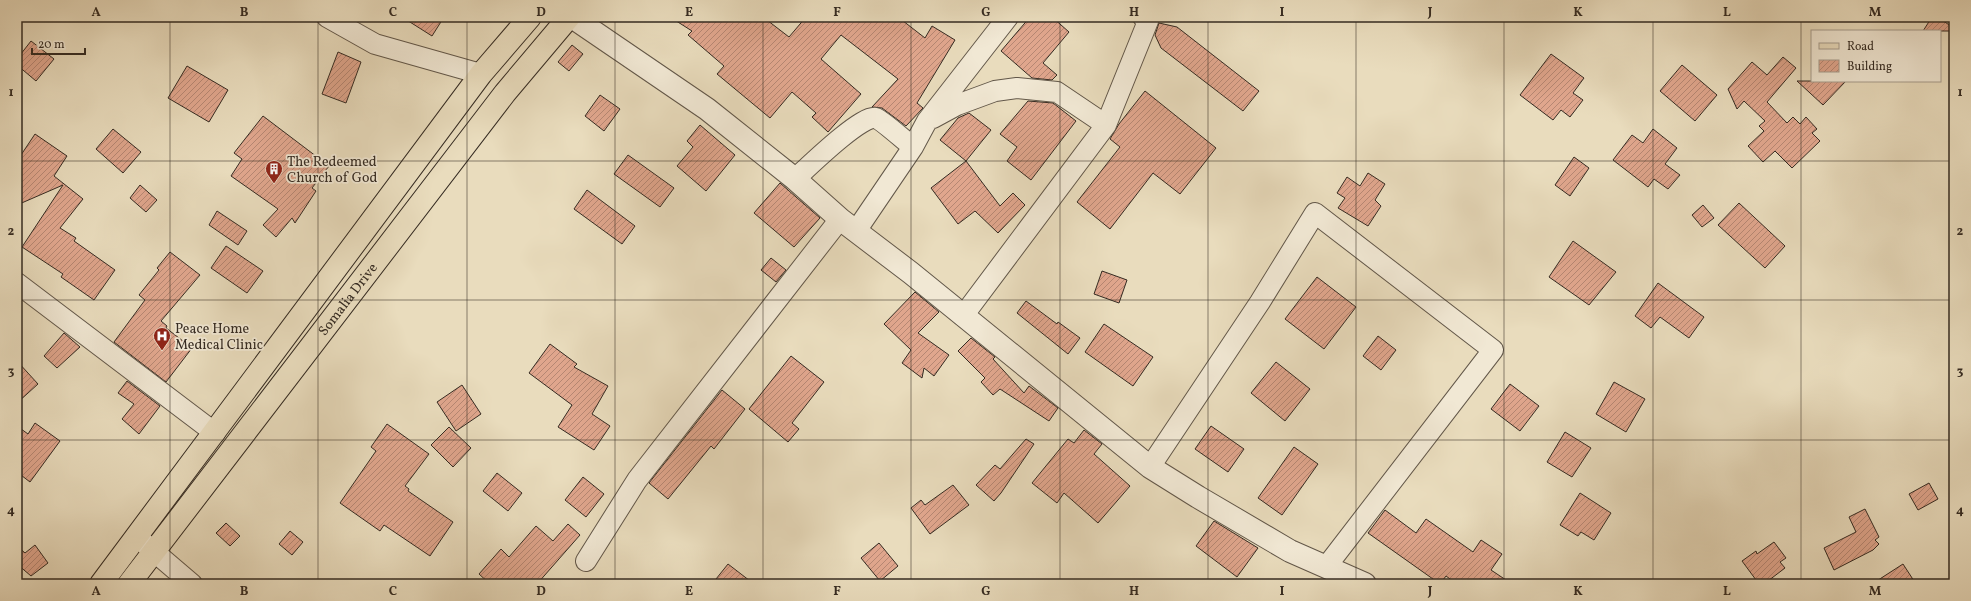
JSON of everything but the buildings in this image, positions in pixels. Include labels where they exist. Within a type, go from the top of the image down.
[{"type":"main road","name":"Somalia Drive","points":[[101,584],[215,433],[480,74],[530,17]]},
{"type":"main road","name":"Somalia Drive","points":[[129,584],[505,93],[569,17]]},
{"type":"street","points":[[327,17],[375,44],[480,74]]},
{"type":"street","points":[[572,17],[707,109],[795,179],[848,225],[1150,466],[1198,497],[1290,551],[1365,584]]},
{"type":"street","points":[[586,561],[637,480],[913,147],[927,121],[1008,17]]},
{"type":"street","points":[[963,316],[1106,125],[1145,19]]},
{"type":"street","points":[[927,121],[957,105],[995,91],[1017,88],[1057,92],[1106,125]]},
{"type":"street","points":[[795,179],[843,136],[867,119],[876,118],[913,147]]},
{"type":"street","points":[[1150,466],[1260,302],[1315,212],[1493,350],[1326,567]]},
{"type":"street","points":[[17,284],[215,433]]},
{"type":"street","points":[[137,537],[192,584]]},
{"type":"place","name":"The Redeemed Church of God","points":[[274,184]]},
{"type":"place","name":"Peace Home Medical Clinic","points":[[162,351]]}]
